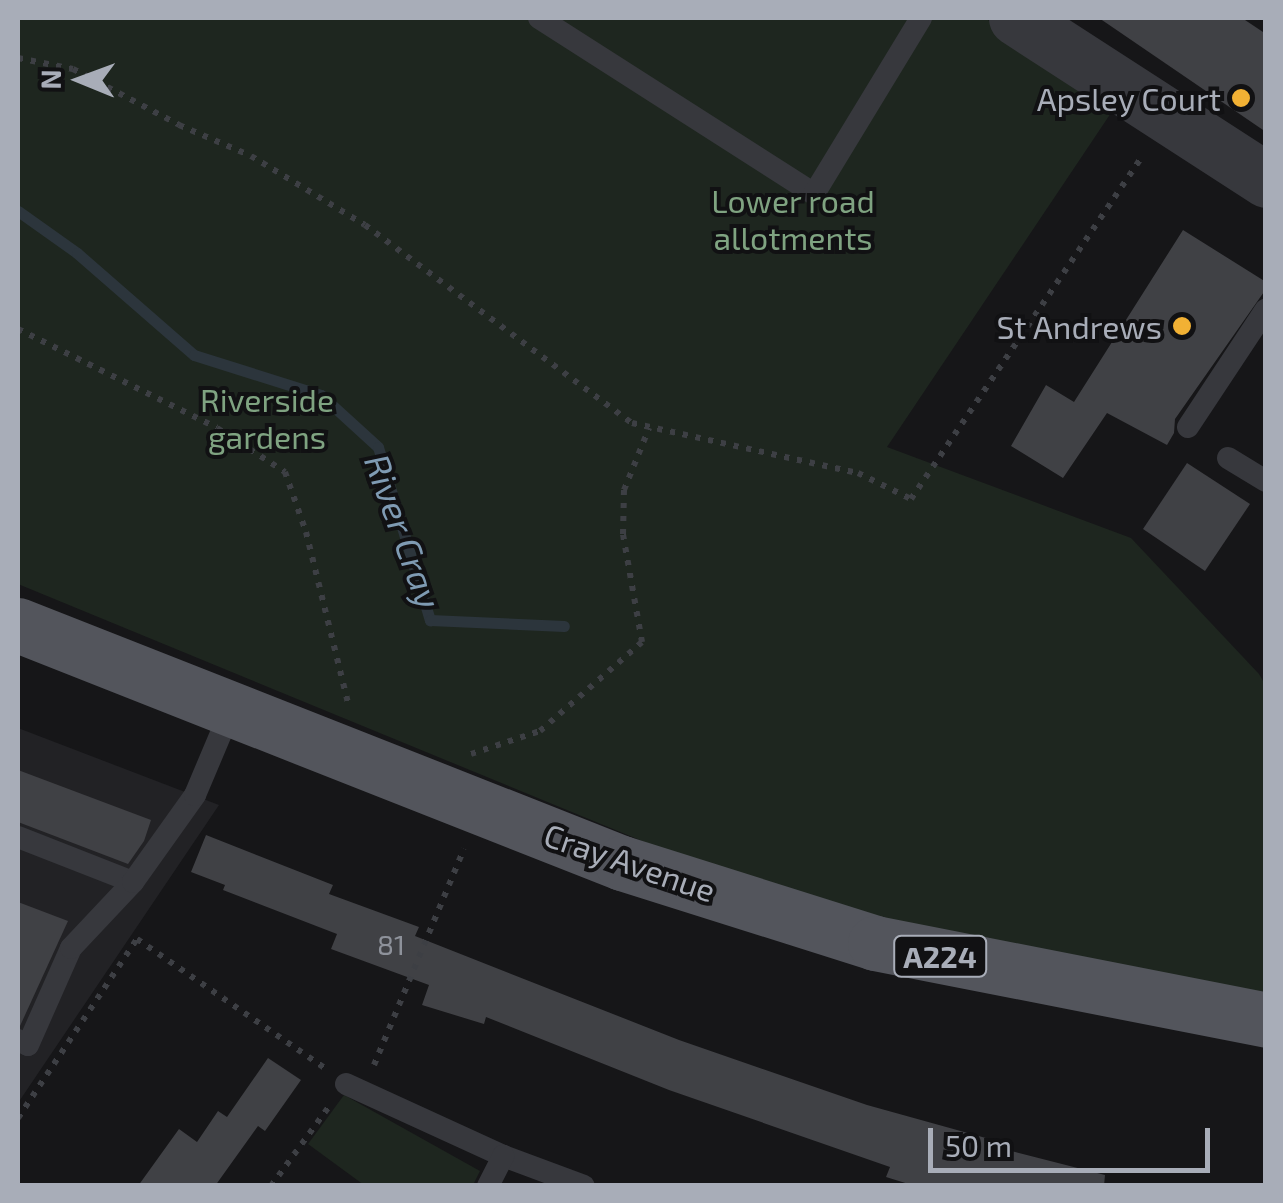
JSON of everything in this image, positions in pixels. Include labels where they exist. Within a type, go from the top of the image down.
[{"type":"main road","name":"Cray Avenue","points":[[18,625],[230,712],[622,863],[876,943],[1266,1020]]},
{"type":"street","points":[[1016,18],[1266,180]]},
{"type":"lane","points":[[539,18],[814,194],[921,18]]},
{"type":"lane","points":[[1188,426],[1266,309]]},
{"type":"lane","points":[[1228,458],[1266,481]]},
{"type":"lane","points":[[18,1040],[28,1044],[71,948],[133,882],[195,795],[230,712]]},
{"type":"lane","points":[[18,838],[133,882]]},
{"type":"lane","points":[[354,1088],[503,1156],[584,1186]]},
{"type":"lane","points":[[488,1186],[503,1156]]},
{"type":"path","points":[[18,58],[73,69],[179,125],[252,156],[365,225],[632,423],[858,473],[911,499],[1168,117]]},
{"type":"path","points":[[18,329],[217,428],[286,472],[306,532],[354,723]]},
{"type":"path","points":[[467,755],[540,731],[642,642],[623,534],[624,490],[649,428]]},
{"type":"path","points":[[271,1186],[354,1088],[464,850]]},
{"type":"path","points":[[18,1118],[138,940],[354,1088]]},
{"type":"shaded area","points":[[18,728],[219,805],[18,1103]]},
{"type":"green space","name":"Riverside gardens","points":[[18,18],[985,18],[1115,107],[887,447],[1131,538],[1259,674],[1266,686],[1265,998],[813,903],[669,852],[18,584]]},
{"type":"green space","points":[[344,1095],[480,1171],[473,1185],[364,1185],[308,1144]]},
{"type":"building","name":"Apsley Court","points":[[1099,18],[1242,18],[1266,34],[1266,132]]},
{"type":"building","name":"St Andrews","points":[[1183,230],[1266,282],[1266,289],[1175,419],[1174,433],[1167,445],[1107,413],[1063,478],[1011,446],[1046,385],[1074,402]]},
{"type":"building","points":[[1187,463],[1250,504],[1205,571],[1143,529]]},
{"type":"building","points":[[18,770],[151,820],[144,841],[128,864],[18,822]]},
{"type":"building","points":[[206,835],[333,885],[329,894],[419,927],[415,936],[679,1040],[867,1105],[993,1140],[992,1146],[1105,1175],[1104,1186],[915,1186],[886,1177],[890,1167],[669,1090],[486,1017],[484,1024],[422,1005],[429,985],[331,949],[337,934],[223,890],[225,885],[191,872]]},
{"type":"building","points":[[18,902],[68,921],[20,1026],[18,1025]]},
{"type":"building","points":[[268,1058],[301,1080],[265,1131],[258,1126],[215,1186],[138,1186],[179,1129],[197,1142],[218,1111],[227,1117]]},
{"type":"waterway","name":"River Cray","points":[[18,211],[77,253],[194,355],[321,395],[378,447],[430,620],[564,626]]},
{"type":"place","name":"Apsley Court","points":[[1241,98]]},
{"type":"place","name":"St Andrews","points":[[1182,326]]},
{"type":"park label","name":"Lower road allotments","points":[[793,220]]}]
